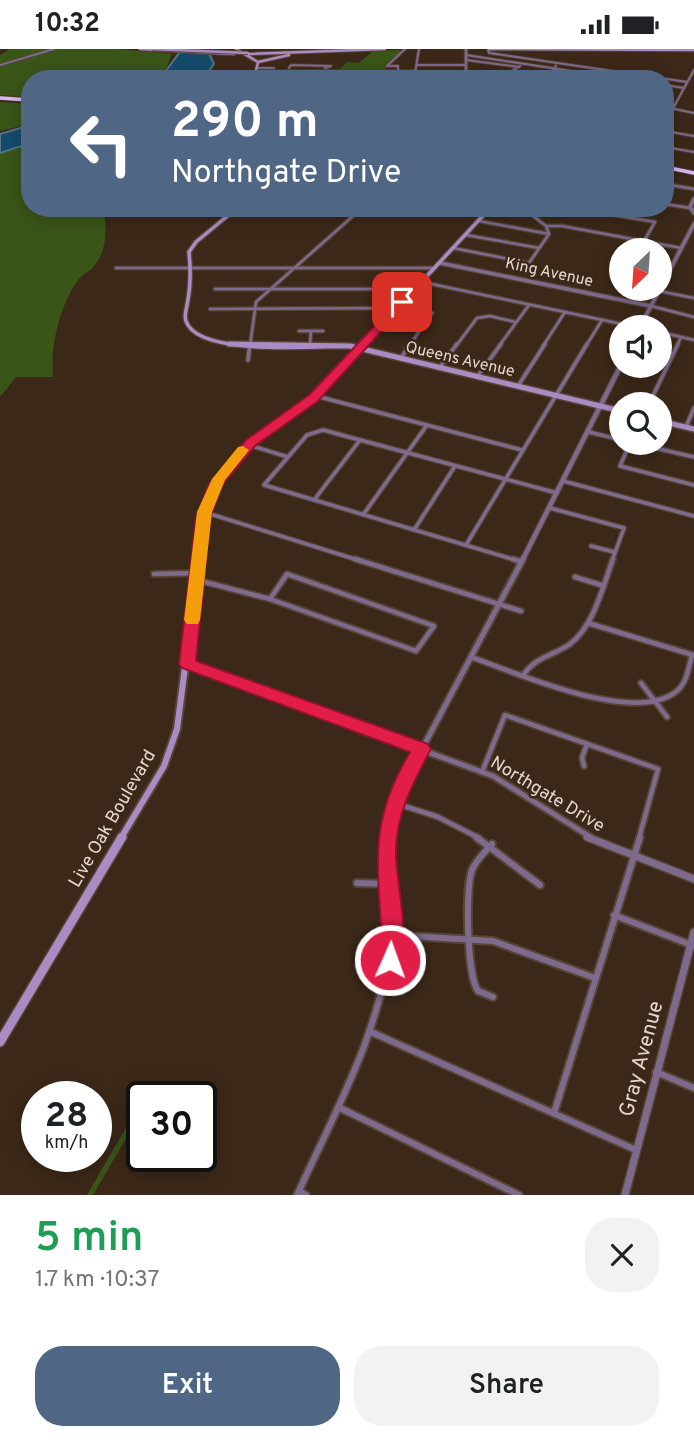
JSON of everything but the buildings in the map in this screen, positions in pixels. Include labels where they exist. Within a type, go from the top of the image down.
[{"type":"highway","points":[[0,99],[21,100]]},
{"type":"highway","points":[[674,168],[694,172]]},
{"type":"main road","points":[[140,49],[234,54],[249,55],[277,57],[258,61],[249,55],[236,49]]},
{"type":"main road","points":[[152,49],[249,55],[276,53]]},
{"type":"main road","points":[[249,55],[300,52],[306,49]]},
{"type":"main road","points":[[355,50],[360,49]]},
{"type":"main road","points":[[258,61],[330,52],[385,49]]},
{"type":"main road","points":[[489,50],[694,50]]},
{"type":"main road","points":[[255,53],[330,52]]},
{"type":"main road","points":[[249,55],[269,60]]},
{"type":"main road","points":[[257,69],[258,61]]},
{"type":"main road","name":"Queens Avenue","points":[[227,217],[192,247],[192,282],[184,318],[190,330],[215,343],[360,349],[609,408]]},
{"type":"main road","name":"Live Oak Boulevard","points":[[0,1042],[164,766],[177,729],[204,512],[222,474],[248,445],[316,396],[483,217]]},
{"type":"main road","points":[[672,424],[694,429]]},
{"type":"street","points":[[0,65],[32,58],[54,49]]},
{"type":"street","points":[[398,70],[398,67],[387,67],[405,49]]},
{"type":"street","points":[[415,70],[419,49]]},
{"type":"street","points":[[466,49],[466,70]]},
{"type":"street","points":[[489,50],[529,59],[606,70]]},
{"type":"street","points":[[466,55],[570,70]]},
{"type":"street","points":[[514,70],[529,59]]},
{"type":"street","points":[[466,60],[519,67]]},
{"type":"street","points":[[554,68],[559,63]]},
{"type":"street","points":[[257,69],[328,68],[331,66],[291,65],[289,68]]},
{"type":"street","points":[[416,65],[466,65]]},
{"type":"street","points":[[257,69],[313,70]]},
{"type":"street","points":[[674,107],[694,70]]},
{"type":"street","points":[[674,80],[687,82]]},
{"type":"street","points":[[674,86],[684,88]]},
{"type":"street","points":[[674,109],[694,113]]},
{"type":"street","points":[[674,133],[694,136]]},
{"type":"street","points":[[674,149],[694,152]]},
{"type":"street","points":[[674,186],[694,189]]},
{"type":"street","points":[[690,208],[694,199]]},
{"type":"street","points":[[674,205],[690,208],[694,213]]},
{"type":"street","points":[[248,360],[256,302],[352,217]]},
{"type":"street","points":[[534,217],[546,226],[549,235]]},
{"type":"street","points":[[625,217],[654,222],[646,238]]},
{"type":"street","points":[[479,221],[549,235]]},
{"type":"street","points":[[672,266],[694,224]]},
{"type":"street","points":[[546,226],[562,226],[628,238]]},
{"type":"street","points":[[466,235],[539,248]]},
{"type":"street","points":[[453,249],[529,263],[549,235]]},
{"type":"street","points":[[672,246],[681,248]]},
{"type":"street","name":"King Avenue","points":[[440,263],[694,317]]},
{"type":"street","points":[[116,268],[435,268]]},
{"type":"street","points":[[422,282],[609,321]]},
{"type":"street","points":[[215,289],[415,289]]},
{"type":"street","points":[[672,294],[694,298]]},
{"type":"street","points":[[645,315],[654,301]]},
{"type":"street","points":[[477,377],[529,305]]},
{"type":"street","points":[[210,309],[397,308]]},
{"type":"street","points":[[518,387],[565,312]]},
{"type":"street","points":[[401,359],[432,313]]},
{"type":"street","points":[[440,367],[477,318],[490,316],[515,322]]},
{"type":"street","points":[[466,545],[603,320]]},
{"type":"street","points":[[299,331],[323,331]]},
{"type":"street","points":[[310,345],[311,331]]},
{"type":"street","points":[[672,335],[694,340]]},
{"type":"street","points":[[655,392],[681,337]]},
{"type":"street","points":[[301,1194],[371,1032],[383,994],[391,935],[386,853],[388,826],[402,782],[500,604],[614,378]]},
{"type":"street","points":[[316,396],[522,450]]},
{"type":"street","points":[[686,427],[694,408]]},
{"type":"street","points":[[363,515],[427,425]]},
{"type":"street","points":[[522,562],[264,485],[307,435],[323,430],[557,493]]},
{"type":"street","points":[[589,432],[609,437]]},
{"type":"street","points":[[314,500],[360,440]]},
{"type":"street","points":[[248,445],[288,457]]},
{"type":"street","points":[[672,452],[694,457]]},
{"type":"street","points":[[626,455],[620,466],[694,485]]},
{"type":"street","points":[[414,530],[455,466]]},
{"type":"street","points":[[563,481],[694,516]]},
{"type":"street","points":[[524,674],[532,661],[544,652],[572,643],[588,623],[624,528],[550,508]]},
{"type":"street","points":[[204,512],[521,611]]},
{"type":"street","points":[[591,546],[614,552]]},
{"type":"street","points":[[154,574],[198,573]]},
{"type":"street","points":[[197,580],[270,599],[416,651],[434,626],[287,574],[270,599]]},
{"type":"street","points":[[575,577],[601,585]]},
{"type":"street","points":[[471,657],[607,701],[636,705],[655,701],[678,689],[693,655],[588,623]]},
{"type":"street","name":"Northgate Drive","points":[[187,664],[482,772],[518,789],[586,836],[694,879]]},
{"type":"street","points":[[642,683],[667,717]]},
{"type":"street","points":[[482,772],[505,715],[658,768],[636,857],[614,915],[554,1113]]},
{"type":"street","points":[[584,766],[582,758],[587,744]]},
{"type":"street","points":[[396,803],[443,818],[492,844],[540,885]]},
{"type":"street","points":[[492,844],[475,862],[470,876],[470,937],[473,985],[481,994],[493,997]]},
{"type":"street","points":[[357,883],[389,884]]},
{"type":"street","points":[[614,915],[693,946]]},
{"type":"street","name":"Gray Avenue","points":[[625,1195],[655,1072],[693,946],[694,932]]},
{"type":"street","points":[[391,935],[470,937],[522,949],[595,978]]},
{"type":"street","points":[[371,1032],[636,1150]]},
{"type":"street","points":[[655,1072],[694,1088]]},
{"type":"street","points":[[338,1107],[519,1195]]},
{"type":"green space","points":[[10,49],[118,49],[172,54],[166,70],[21,70],[21,96],[0,95],[0,55]]},
{"type":"green space","points":[[404,50],[385,70],[339,70],[347,62],[359,63],[373,51]]},
{"type":"green space","points":[[0,102],[21,103],[21,126],[0,131]]},
{"type":"green space","points":[[21,146],[21,217],[105,217],[105,238],[99,258],[79,279],[66,300],[55,339],[53,377],[16,377],[0,397],[0,153]]},
{"type":"green space","points":[[126,1128],[126,1138],[112,1162],[112,1152]]},
{"type":"green space","points":[[100,1172],[106,1172],[93,1195],[87,1195]]},
{"type":"water","points":[[182,49],[207,49],[214,64],[210,70],[167,70]]},
{"type":"water","points":[[21,128],[21,146],[0,153],[0,134]]},
{"type":"slow traffic","points":[[192,620],[204,512],[212,490],[226,468],[243,450]]},
{"type":"route","points":[[390,960],[386,853],[388,826],[402,782],[422,749],[187,664],[203,518],[216,484],[238,454],[313,398],[402,302]]}]
